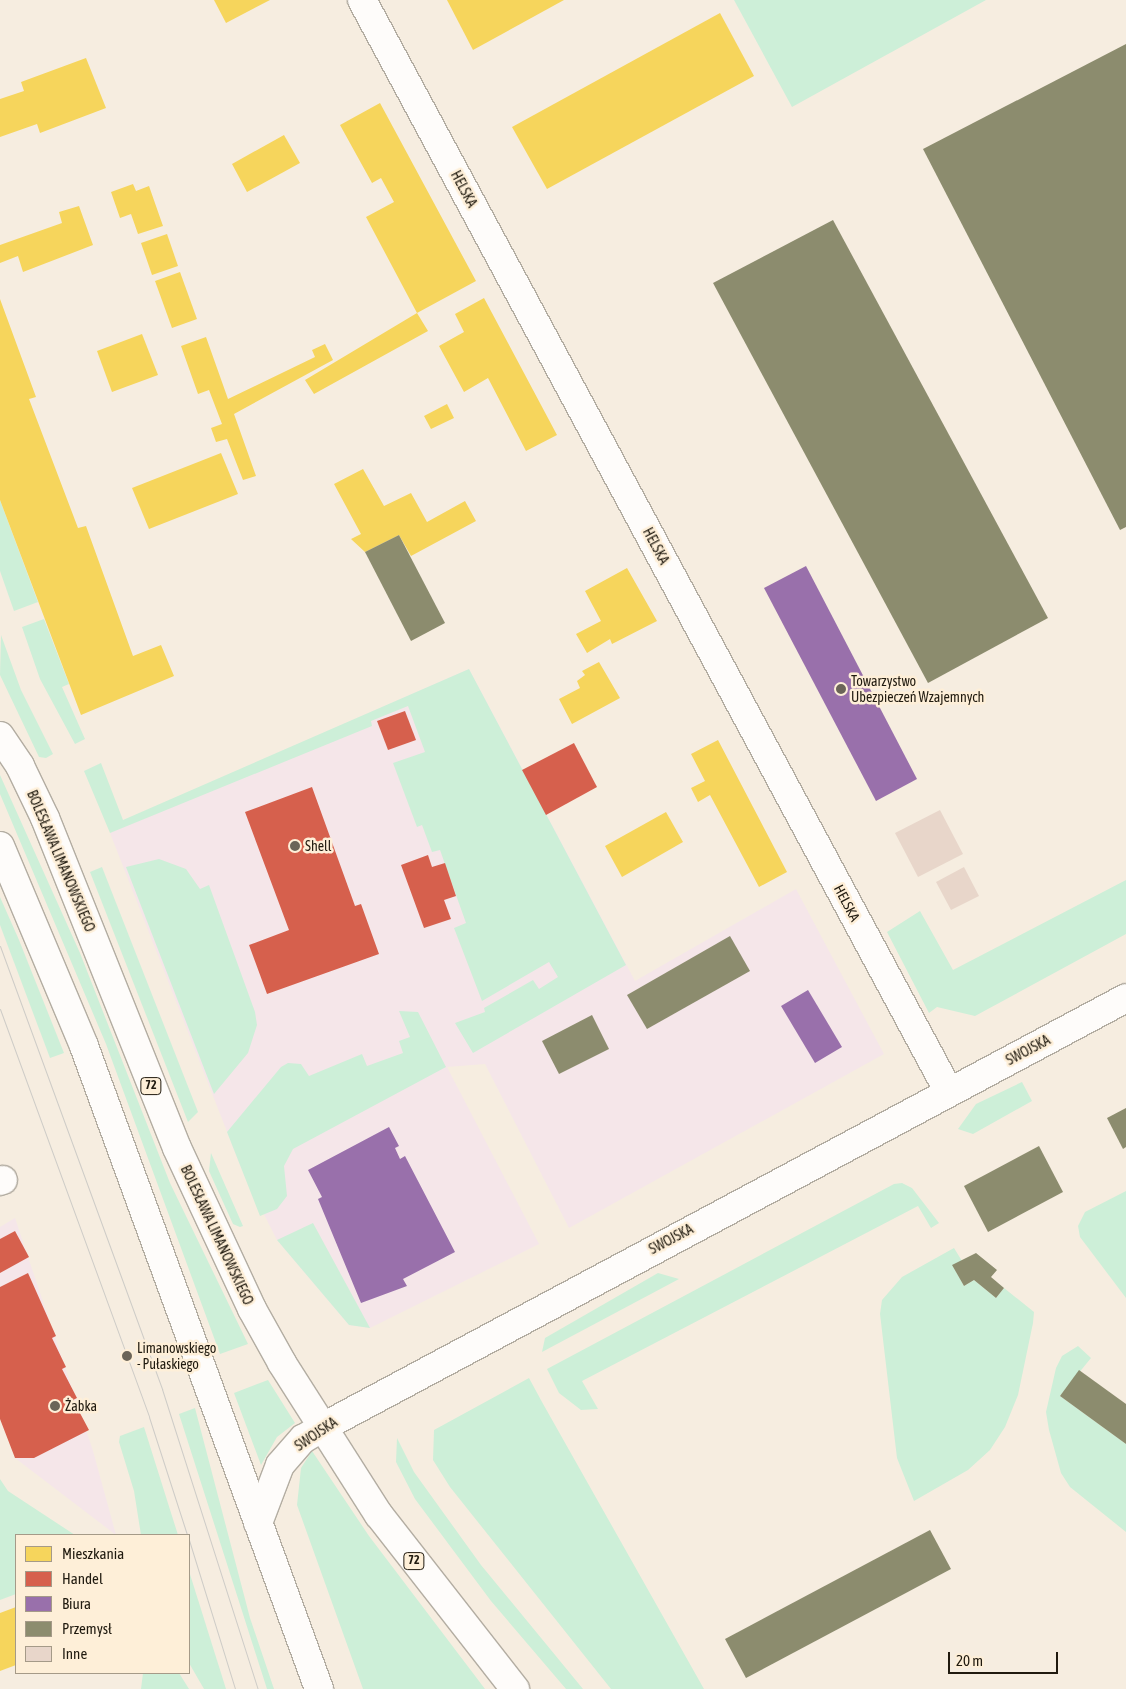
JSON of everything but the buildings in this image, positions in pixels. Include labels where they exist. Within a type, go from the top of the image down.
[{"type":"street","name":"HELSKA","points":[[362,0],[949,1092]]},
{"type":"street","name":"BOLESŁAWA LIMANOWSKIEGO","points":[[0,736],[20,766],[64,863],[203,1207],[272,1345],[379,1515],[515,1689]]},
{"type":"street","points":[[0,846],[84,1046],[318,1689]]},
{"type":"street","name":"SWOJSKA","points":[[258,1523],[280,1465],[291,1449],[323,1426],[1126,998]]},
{"type":"shaded area","points":[[469,669],[635,981],[796,889],[884,1054],[569,1228],[485,1064],[447,1067],[539,1244],[370,1328],[349,1325],[277,1240],[244,1175],[110,833],[123,821]]},
{"type":"shaded area","points":[[15,1218],[93,1451],[116,1534],[15,1458],[0,1415],[0,1227]]},
{"type":"green space","points":[[734,0],[986,0],[792,107]]},
{"type":"green space","points":[[0,500],[38,602],[14,611],[0,571]]},
{"type":"green space","points":[[44,619],[69,684],[62,687],[85,739],[75,744],[40,679],[22,627]]},
{"type":"green space","points":[[1,635],[21,690],[53,754],[46,758],[39,757],[0,675]]},
{"type":"green space","points":[[469,669],[626,965],[473,1053],[455,1023],[485,1012],[484,1008],[533,980],[539,989],[558,977],[549,962],[482,1001],[454,928],[466,923],[440,850],[432,852],[422,825],[417,827],[393,763],[425,752],[408,706],[371,721],[372,726],[110,833],[84,771],[101,763],[123,820]]},
{"type":"green space","points":[[0,775],[80,953],[170,1183],[248,1344],[220,1354],[106,1044],[0,794]]},
{"type":"green space","points":[[159,859],[186,869],[200,889],[209,885],[255,1012],[257,1025],[248,1053],[214,1094],[126,867]]},
{"type":"green space","points":[[102,867],[198,1112],[188,1122],[90,872]]},
{"type":"green space","points":[[1126,880],[1126,934],[975,1016],[937,1007],[929,1013],[887,932],[920,911],[953,970]]},
{"type":"green space","points":[[0,897],[64,1053],[50,1058],[0,925]]},
{"type":"green space","points":[[399,1011],[418,1012],[446,1067],[293,1149],[284,1166],[287,1196],[277,1209],[260,1216],[227,1132],[281,1067],[288,1063],[301,1064],[309,1076],[362,1054],[367,1066],[403,1053],[399,1041],[410,1037]]},
{"type":"green space","points":[[1022,1082],[1032,1101],[973,1134],[958,1129],[976,1104]]},
{"type":"green space","points":[[211,1153],[243,1226],[240,1227],[233,1224],[209,1171]]},
{"type":"green space","points":[[902,1183],[912,1188],[939,1223],[931,1228],[918,1206],[582,1381],[598,1409],[581,1410],[559,1393],[547,1369],[894,1184]]},
{"type":"green space","points":[[1126,1191],[1126,1298],[1080,1237],[1078,1226],[1085,1212]]},
{"type":"green space","points":[[313,1223],[370,1328],[349,1325],[277,1240]]},
{"type":"green space","points":[[954,1248],[962,1261],[953,1266],[964,1286],[974,1280],[996,1298],[1004,1288],[1034,1312],[1033,1323],[1018,1395],[1005,1427],[990,1450],[968,1470],[914,1501],[897,1458],[880,1314],[882,1300],[902,1277]]},
{"type":"green space","points":[[658,1273],[679,1279],[542,1352],[545,1338]]},
{"type":"green space","points":[[1078,1346],[1091,1358],[1060,1396],[1126,1444],[1126,1532],[1070,1487],[1061,1473],[1049,1430],[1046,1412],[1056,1368],[1062,1356]]},
{"type":"green space","points":[[529,1378],[704,1689],[611,1689],[450,1487],[433,1460],[434,1430]]},
{"type":"green space","points":[[268,1380],[295,1423],[277,1437],[261,1465],[234,1393]]},
{"type":"green space","points":[[195,1408],[250,1618],[274,1689],[267,1689],[179,1414]]},
{"type":"green space","points":[[144,1427],[178,1534],[141,1534],[134,1491],[119,1442],[120,1436]]},
{"type":"green space","points":[[397,1438],[414,1472],[481,1565],[583,1689],[566,1689],[491,1601],[415,1499],[396,1462]]},
{"type":"green space","points":[[312,1451],[369,1536],[485,1689],[363,1689],[297,1505],[301,1468]]},
{"type":"green space","points":[[0,1479],[8,1491],[73,1534],[15,1534],[15,1594],[0,1600]]},
{"type":"green space","points":[[190,1574],[226,1689],[204,1689],[190,1665]]},
{"type":"green space","points":[[143,1674],[180,1674],[189,1689],[141,1689]]},
{"type":"tram line","points":[[0,946],[162,1389],[258,1689]]},
{"type":"tram line","points":[[0,1009],[149,1417],[187,1534]]},
{"type":"tram line","points":[[190,1543],[235,1689]]},
{"type":"place","name":"Towarzystwo Ubezpieczeń Wzajemnych","points":[[841,689]]},
{"type":"place","name":"Shell","points":[[295,846]]},
{"type":"place","name":"Limanowskiego - Pułaskiego","points":[[127,1356]]},
{"type":"place","name":"Żabka","points":[[55,1406]]}]
